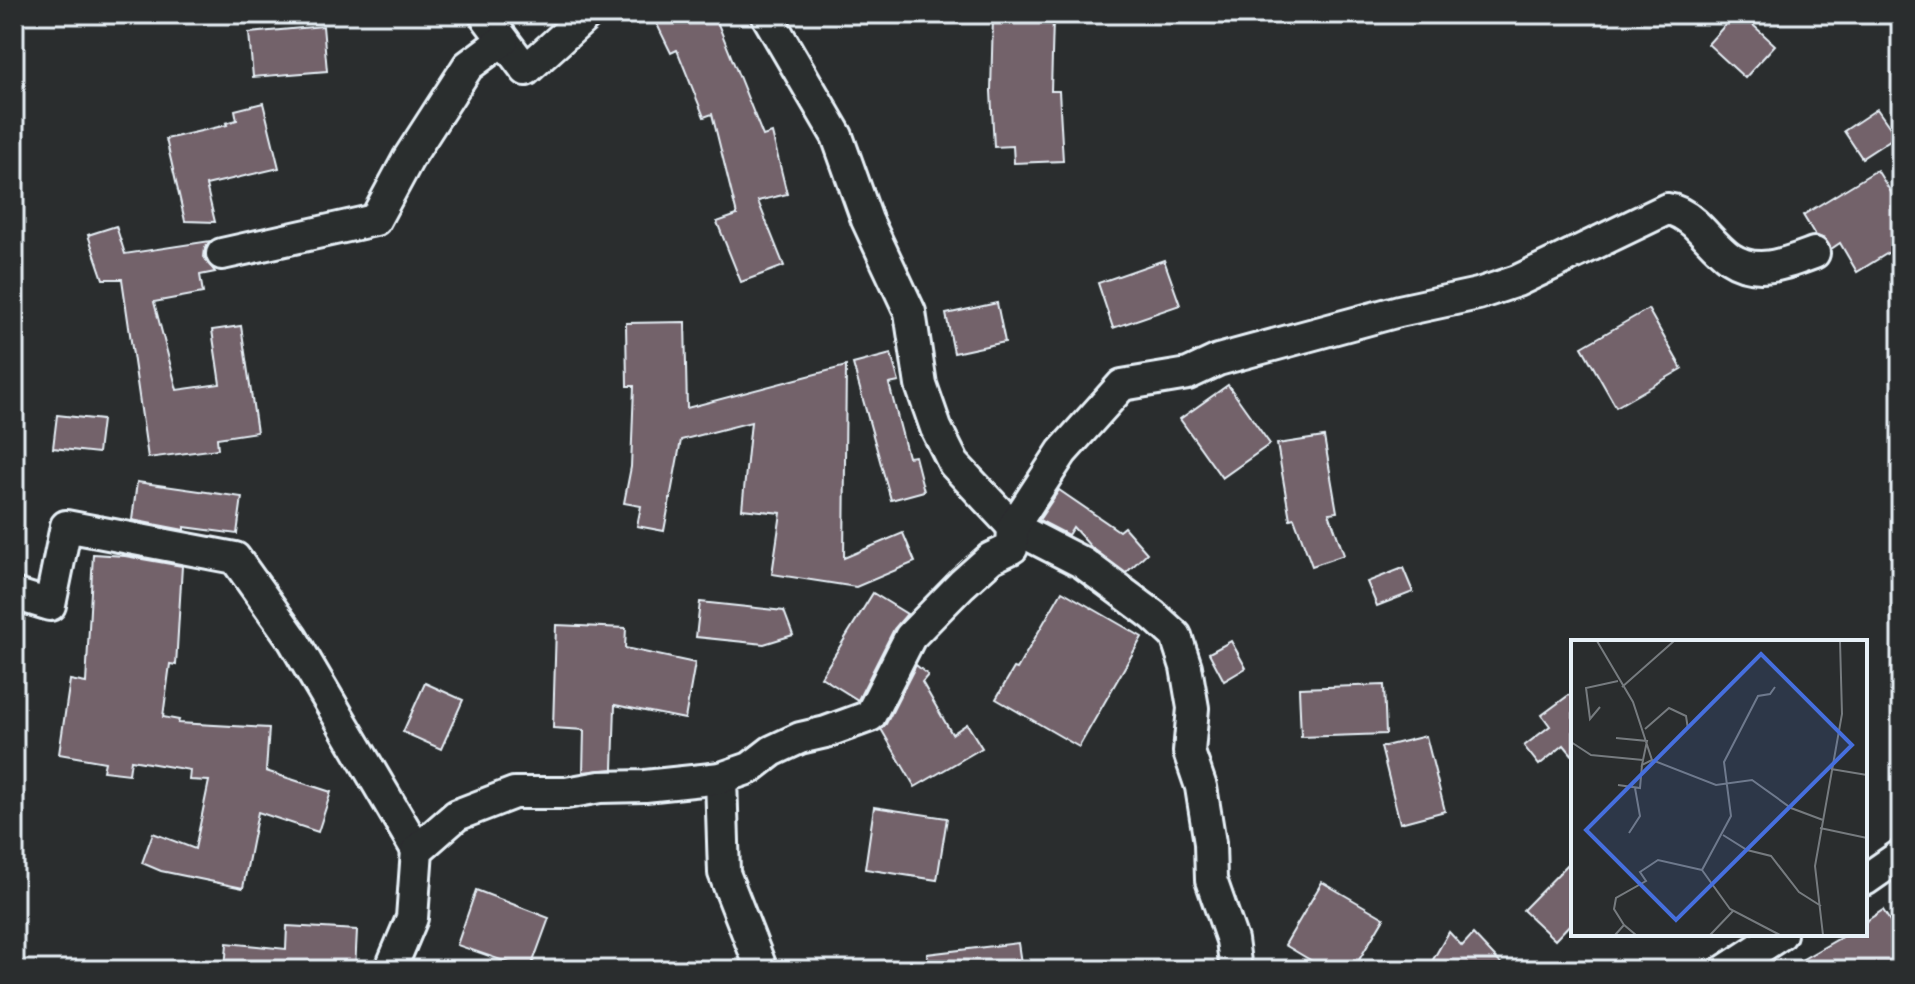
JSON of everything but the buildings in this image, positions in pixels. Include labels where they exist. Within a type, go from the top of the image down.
[{"type":"street","points":[[484,14],[526,70],[588,14]]},
{"type":"street","points":[[766,14],[837,136],[867,220],[910,312],[921,385],[936,428],[954,464],[1013,527],[1083,563],[1176,636],[1186,667],[1193,708],[1189,752],[1201,787],[1210,843],[1211,880],[1232,940],[1236,970]]},
{"type":"street","points":[[222,254],[375,220],[408,159],[468,66],[503,40]]},
{"type":"street","points":[[417,850],[457,815],[514,793],[566,793],[600,787],[721,778],[750,768],[772,751],[800,738],[870,716],[910,637],[991,558],[1012,548],[1013,527],[1062,452],[1122,385],[1188,374],[1218,360],[1399,311],[1478,294],[1517,281],[1667,209],[1688,218],[1729,258],[1748,267],[1767,267],[1814,253]]},
{"type":"street","points":[[14,594],[50,605],[66,526],[235,558],[292,638],[417,850],[412,918],[390,970]]},
{"type":"street","points":[[721,778],[724,873],[762,970]]},
{"type":"street","points":[[1867,879],[1901,855]]},
{"type":"street","points":[[1726,970],[1778,936]]}]
